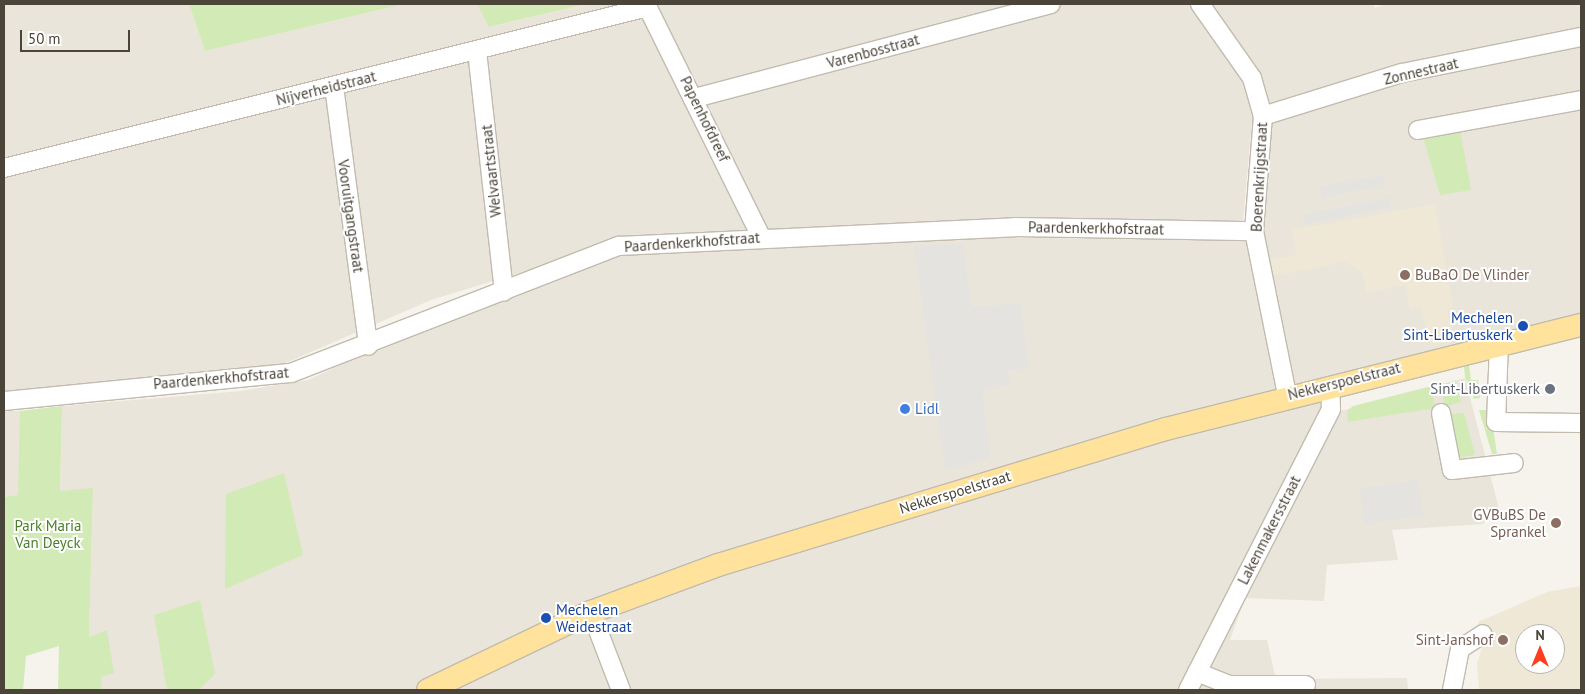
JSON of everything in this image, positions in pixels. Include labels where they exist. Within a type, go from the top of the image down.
[{"type":"main road","name":"Nekkerspoelstraat","points":[[428,690],[591,612],[718,565],[945,494],[1287,395],[1330,386],[1499,342],[1581,325]]},
{"type":"street","name":"Varenbosstraat","points":[[695,98],[1051,4]]},
{"type":"street","name":"Boerenkrijgstraat","points":[[1200,4],[1252,78],[1263,116],[1254,231],[1287,395]]},
{"type":"street","name":"Papenhofdreef","points":[[646,6],[695,98],[761,236]]},
{"type":"street","name":"Nijverheidstraat","points":[[4,168],[477,52],[646,6]]},
{"type":"street","name":"Zonnestraat","points":[[1263,116],[1402,73],[1581,36]]},
{"type":"street","name":"Welvaartstraat","points":[[477,52],[504,291]]},
{"type":"street","name":"Vooruitgangstraat","points":[[334,86],[368,346]]},
{"type":"street","points":[[1418,130],[1581,100]]},
{"type":"street","name":"Paardenkerkhofstraat","points":[[4,401],[291,373],[368,346],[619,246],[761,236],[1015,227],[1254,231]]},
{"type":"street","points":[[1499,342],[1496,422],[1581,423]]},
{"type":"street","name":"Lakenmakersstraat","points":[[1188,690],[1331,409],[1330,386]]},
{"type":"street","points":[[1441,413],[1452,470],[1514,463]]},
{"type":"street","points":[[591,612],[621,690]]},
{"type":"street","points":[[1452,690],[1460,649],[1484,634]]},
{"type":"street","points":[[1198,672],[1230,685],[1306,685]]},
{"type":"shaded area","points":[[4,4],[189,4],[205,51],[404,4],[477,4],[490,27],[586,4],[1192,4],[1254,98],[1243,221],[1033,221],[581,254],[431,300],[281,365],[4,391]]},
{"type":"shaded area","points":[[1211,4],[1373,4],[1375,8],[1385,4],[1581,4],[1581,317],[1292,386],[1261,239],[1267,95]]},
{"type":"shaded area","points":[[1383,175],[1385,186],[1322,197],[1320,186]]},
{"type":"shaded area","points":[[1388,198],[1390,208],[1305,224],[1304,214]]},
{"type":"shaded area","name":"BuBaO De Vlinder","points":[[1435,204],[1453,307],[1447,309],[1455,340],[1431,346],[1420,307],[1410,309],[1406,285],[1366,293],[1363,274],[1346,262],[1273,276],[1270,260],[1297,255],[1292,230]]},
{"type":"shaded area","points":[[946,237],[1251,240],[1280,386],[1321,394],[1323,411],[1345,410],[1465,378],[1499,509],[1483,524],[1392,530],[1398,560],[1327,565],[1324,601],[1245,598],[1230,640],[1267,640],[1276,679],[1407,678],[1408,690],[59,690],[89,637],[93,489],[60,491],[62,406],[241,391],[308,380],[416,330],[625,249]]},
{"type":"shaded area","points":[[963,243],[971,307],[1021,303],[1028,368],[1008,371],[1010,385],[982,389],[990,458],[945,470],[914,246]]},
{"type":"shaded area","points":[[4,411],[20,411],[23,435],[18,495],[4,497]]},
{"type":"shaded area","points":[[1418,480],[1423,516],[1365,524],[1360,488]]},
{"type":"shaded area","name":"Sint-Janshof","points":[[1581,586],[1581,690],[1479,690],[1477,664],[1483,645],[1478,622],[1547,592]]},
{"type":"green space","points":[[189,4],[404,4],[205,51]]},
{"type":"green space","points":[[477,4],[586,4],[489,27]]},
{"type":"green space","points":[[1460,129],[1471,190],[1440,195],[1423,137]]},
{"type":"green space","points":[[1469,365],[1471,380],[1478,380],[1480,398],[1474,399],[1465,377],[1464,366]]},
{"type":"green space","points":[[1456,381],[1461,402],[1445,406],[1440,385]]},
{"type":"green space","points":[[1432,386],[1435,408],[1348,422],[1347,411],[1353,406]]},
{"type":"green space","name":"Park Maria Van Deyck","points":[[62,406],[60,491],[93,488],[89,637],[107,630],[114,673],[101,677],[102,690],[58,690],[59,646],[26,656],[23,690],[4,690],[4,497],[18,495],[20,411]]},
{"type":"green space","points":[[1479,410],[1486,410],[1486,425],[1493,427],[1497,454],[1492,454]]},
{"type":"green space","points":[[1464,413],[1475,455],[1455,458],[1446,415]]},
{"type":"green space","points":[[284,473],[303,555],[225,589],[226,494]]},
{"type":"green space","points":[[200,600],[215,674],[199,690],[167,690],[154,615]]},
{"type":"place","name":"BuBaO De Vlinder","points":[[1405,275]]},
{"type":"place","name":"Mechelen Sint-Libertuskerk","points":[[1523,326]]},
{"type":"place","name":"Sint-Libertuskerk","points":[[1550,389]]},
{"type":"place","name":"Lidl","points":[[905,409]]},
{"type":"place","name":"GVBuBS De Sprankel","points":[[1556,523]]},
{"type":"place","name":"Mechelen Weidestraat","points":[[546,618]]},
{"type":"place","name":"Sint-Janshof","points":[[1503,640]]}]
